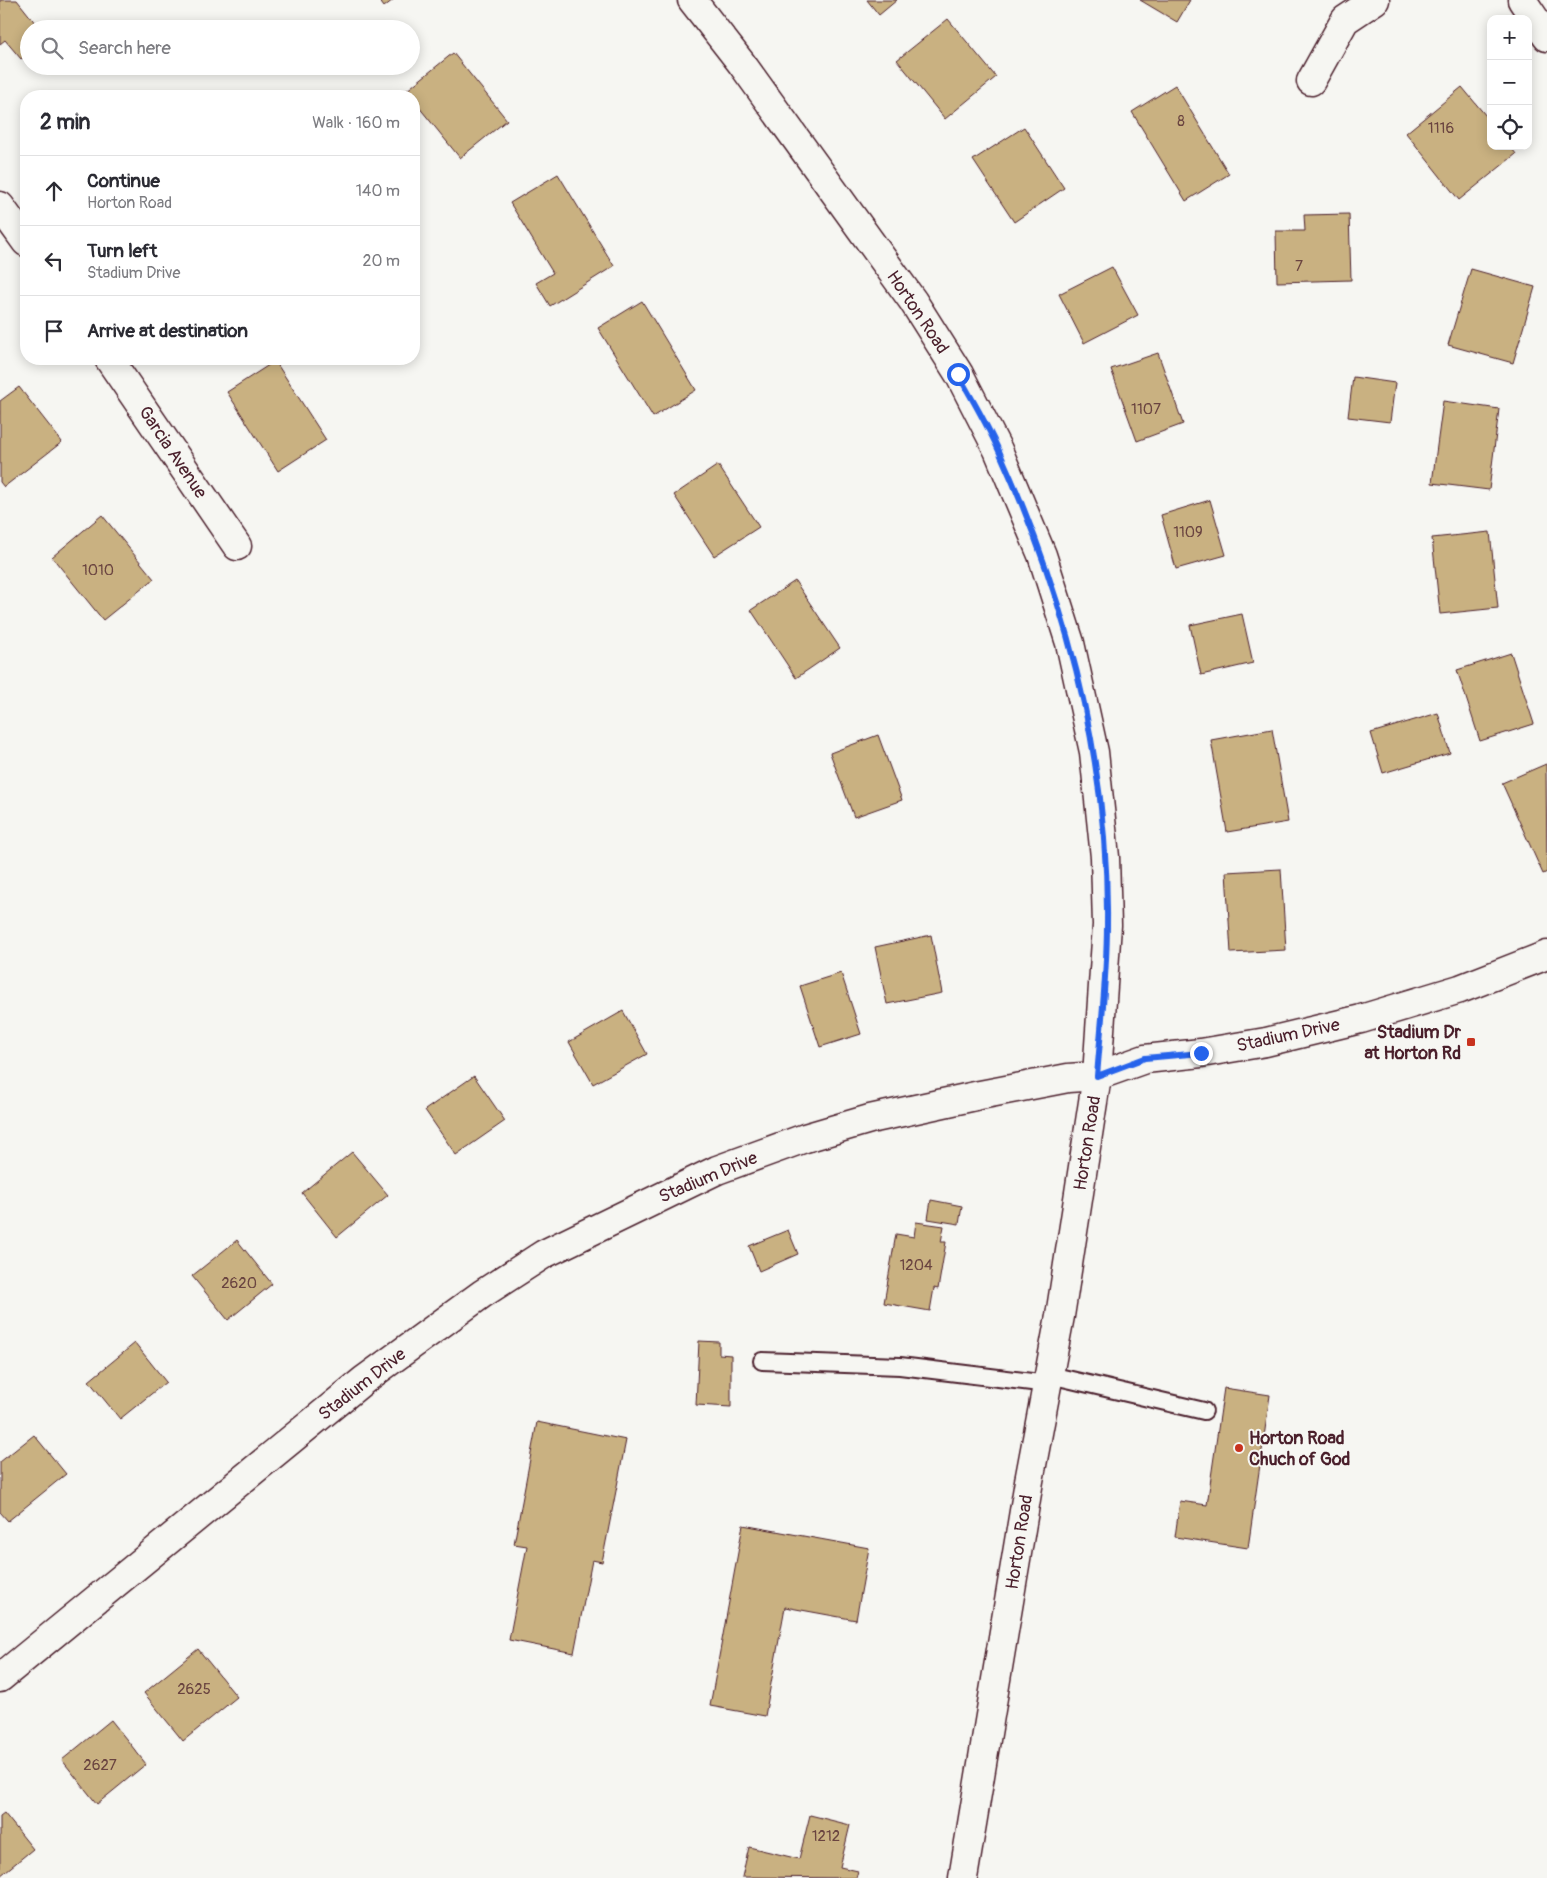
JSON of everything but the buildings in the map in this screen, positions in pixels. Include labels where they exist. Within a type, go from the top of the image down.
[{"type":"street","name":"Horton Road","points":[[692,0],[742,64],[913,301],[958,374],[998,450],[1042,555],[1070,643],[1094,752],[1105,857],[1108,925],[1097,1076],[1049,1379],[1029,1481],[963,1878]]},
{"type":"street","points":[[1311,81],[1345,20],[1375,0]]},
{"type":"street","points":[[1522,0],[1547,36]]},
{"type":"street","points":[[0,206],[20,234]]},
{"type":"street","name":"Garcia Avenue","points":[[113,365],[236,546]]},
{"type":"street","name":"Stadium Drive","points":[[0,1678],[364,1380],[482,1294],[544,1254],[716,1170],[805,1138],[870,1119],[1068,1078],[1097,1076],[1145,1058],[1201,1053],[1266,1042],[1360,1019],[1460,988],[1547,955]]},
{"type":"lane","points":[[762,1362],[900,1366],[1049,1379],[1204,1411]]},
{"type":"place","name":"Stadium Dr at Horton Rd","points":[[1471,1042]]},
{"type":"place","name":"Horton Road Chuch of God","points":[[1239,1448]]},
{"type":"route","points":[[958,374],[998,450],[1042,555],[1070,643],[1094,752],[1105,857],[1108,925],[1097,1076],[1145,1058],[1201,1053]]}]
